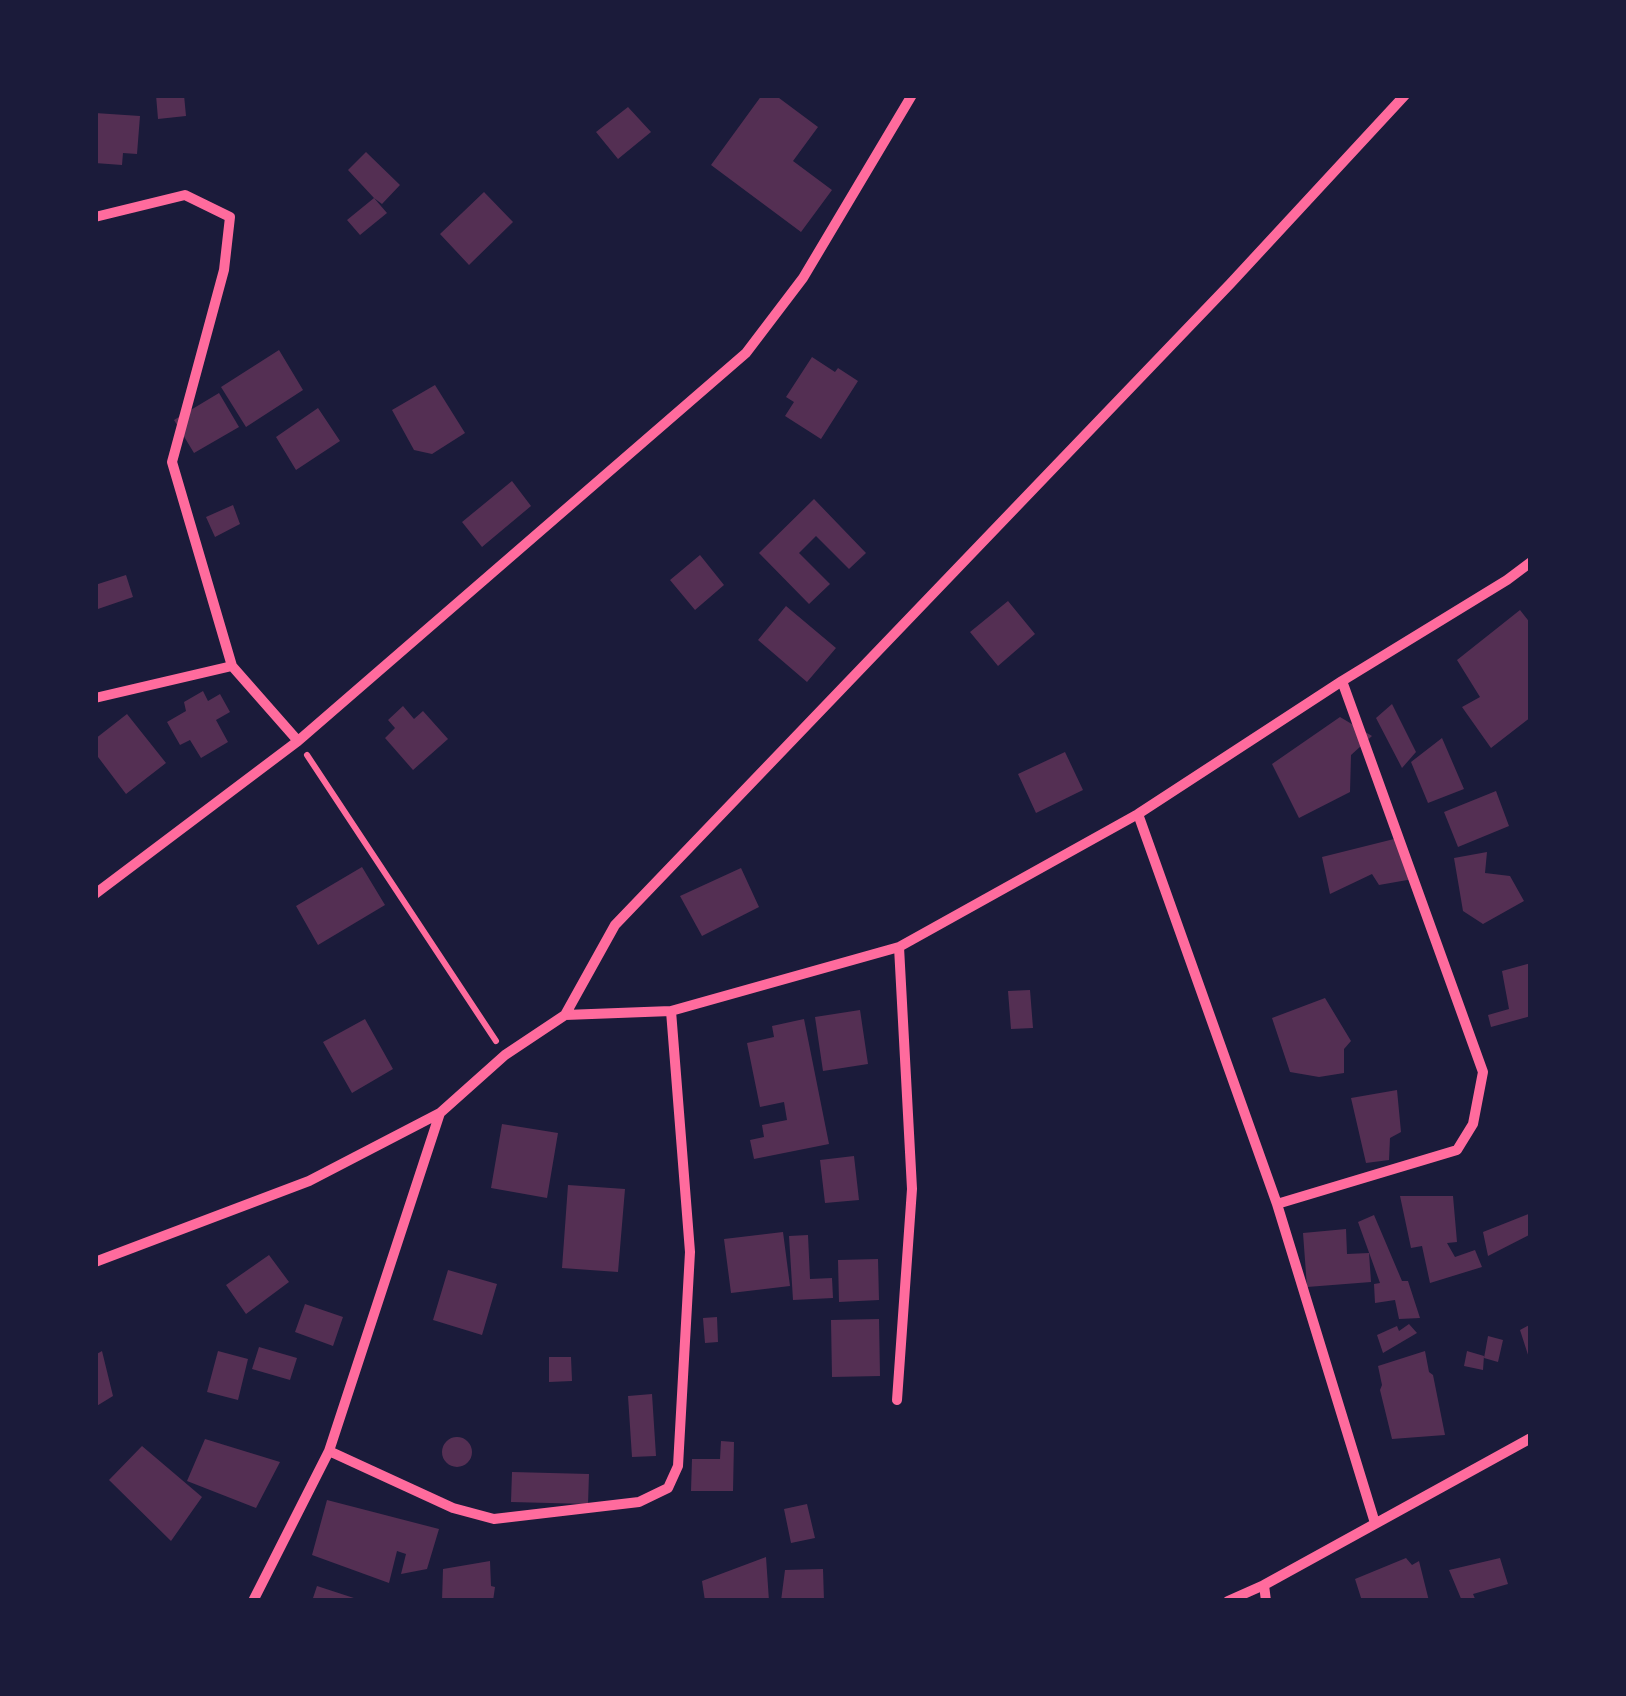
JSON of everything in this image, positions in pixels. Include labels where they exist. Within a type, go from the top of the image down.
[{"type":"street","points":[[95,894],[298,741],[746,353],[803,278],[912,95]]},
{"type":"street","points":[[95,1262],[309,1181],[440,1112],[505,1055],[565,1015],[615,926],[1406,95]]},
{"type":"street","points":[[95,217],[185,195],[230,217],[224,270],[172,462],[232,666],[298,741]]},
{"type":"street","points":[[565,1015],[672,1011],[899,948],[1138,814],[1531,562]]},
{"type":"street","points":[[95,698],[232,666]]},
{"type":"street","points":[[1277,1204],[1457,1150],[1474,1124],[1482,1072],[1342,681]]},
{"type":"street","points":[[1138,814],[1277,1204],[1375,1523]]},
{"type":"street","points":[[896,1400],[912,1189],[899,948]]},
{"type":"street","points":[[328,1451],[454,1508],[494,1518],[639,1502],[668,1488],[678,1466],[690,1252],[672,1011]]},
{"type":"street","points":[[252,1601],[328,1451],[440,1112]]},
{"type":"street","points":[[1228,1601],[1531,1438]]},
{"type":"street","points":[[1264,1585],[1266,1601]]},
{"type":"path","points":[[298,741],[505,1055]]},
{"type":"building","points":[[156,95],[184,95],[186,116],[158,119]]},
{"type":"building","points":[[762,95],[775,95],[818,127],[793,161],[832,190],[801,232],[711,165]]},
{"type":"building","points":[[628,107],[651,132],[618,159],[596,132]]},
{"type":"building","points":[[95,113],[140,116],[137,154],[123,153],[122,165],[95,163]]},
{"type":"building","points":[[366,152],[400,185],[382,204],[348,170]]},
{"type":"building","points":[[484,192],[513,222],[469,265],[440,234]]},
{"type":"building","points":[[374,198],[387,213],[360,235],[347,220]]},
{"type":"building","points":[[279,350],[303,390],[246,427],[221,387]]},
{"type":"building","points":[[812,357],[858,381],[821,439],[785,416],[794,402],[786,397]]},
{"type":"building","points":[[435,385],[465,433],[432,454],[414,450],[392,410]]},
{"type":"building","points":[[219,393],[239,427],[194,453],[174,420]]},
{"type":"building","points":[[318,408],[340,441],[296,470],[276,437]]},
{"type":"building","points":[[512,481],[531,506],[482,547],[462,522]]},
{"type":"building","points":[[814,499],[866,553],[849,569],[816,536],[799,553],[830,584],[809,604],[759,553]]},
{"type":"building","points":[[233,505],[240,524],[215,537],[206,517]]},
{"type":"building","points":[[700,555],[724,585],[695,610],[670,580]]},
{"type":"building","points":[[126,575],[133,597],[95,610],[95,585]]},
{"type":"building","points":[[1008,601],[1035,634],[998,666],[970,632]]},
{"type":"building","points":[[786,606],[836,648],[807,682],[758,640]]},
{"type":"building","points":[[1520,610],[1531,624],[1531,717],[1491,748],[1462,707],[1480,697],[1457,660]]},
{"type":"building","points":[[203,691],[208,701],[220,694],[230,712],[216,720],[228,742],[201,758],[190,740],[180,745],[167,722],[186,711],[184,702]]},
{"type":"building","points":[[1392,704],[1416,752],[1402,768],[1376,718]]},
{"type":"building","points":[[403,706],[414,719],[423,711],[448,739],[413,770],[385,738],[395,728],[388,720]]},
{"type":"building","points":[[127,714],[166,763],[126,794],[95,753],[95,739]]},
{"type":"building","points":[[1340,717],[1372,736],[1351,755],[1350,792],[1299,818],[1272,764]]},
{"type":"building","points":[[1442,738],[1464,789],[1428,803],[1411,762]]},
{"type":"building","points":[[1065,752],[1083,790],[1036,813],[1018,774]]},
{"type":"building","points":[[1496,791],[1509,826],[1458,847],[1444,812]]},
{"type":"building","points":[[1398,838],[1413,879],[1379,885],[1372,874],[1330,894],[1322,857]]},
{"type":"building","points":[[1487,852],[1485,873],[1510,876],[1524,901],[1483,924],[1463,911],[1454,858]]},
{"type":"building","points":[[362,867],[385,905],[318,945],[296,906]]},
{"type":"building","points":[[741,868],[759,907],[702,936],[680,896]]},
{"type":"building","points":[[1531,963],[1531,1016],[1491,1027],[1488,1015],[1509,1009],[1502,971]]},
{"type":"building","points":[[1030,990],[1033,1028],[1011,1029],[1008,991]]},
{"type":"building","points":[[1325,998],[1351,1041],[1344,1049],[1344,1073],[1319,1077],[1290,1072],[1272,1018]]},
{"type":"building","points":[[860,1010],[868,1064],[823,1071],[815,1017]]},
{"type":"building","points":[[365,1019],[393,1069],[352,1093],[323,1042]]},
{"type":"building","points":[[804,1019],[829,1144],[754,1159],[750,1140],[764,1137],[762,1125],[787,1120],[784,1102],[760,1107],[747,1043],[774,1037],[772,1026]]},
{"type":"building","points":[[1397,1090],[1401,1132],[1390,1138],[1389,1160],[1366,1163],[1351,1098]]},
{"type":"building","points":[[502,1124],[558,1133],[547,1198],[491,1188]]},
{"type":"building","points":[[854,1156],[859,1200],[825,1203],[820,1160]]},
{"type":"building","points":[[568,1185],[625,1189],[618,1272],[562,1268]]},
{"type":"building","points":[[1400,1196],[1453,1196],[1457,1242],[1447,1243],[1455,1257],[1475,1250],[1482,1267],[1430,1283],[1422,1246],[1411,1248]]},
{"type":"building","points":[[1531,1213],[1531,1234],[1488,1256],[1483,1232]]},
{"type":"building","points":[[1374,1215],[1402,1281],[1408,1281],[1420,1318],[1399,1319],[1395,1300],[1375,1303],[1374,1284],[1380,1283],[1358,1222]]},
{"type":"building","points":[[1346,1229],[1347,1254],[1369,1253],[1371,1282],[1307,1287],[1303,1233]]},
{"type":"building","points":[[783,1232],[790,1286],[731,1293],[724,1239]]},
{"type":"building","points":[[808,1235],[810,1279],[832,1278],[833,1298],[793,1300],[789,1236]]},
{"type":"building","points":[[269,1255],[289,1282],[246,1314],[226,1285]]},
{"type":"building","points":[[878,1259],[879,1300],[839,1302],[838,1260]]},
{"type":"building","points":[[448,1270],[497,1284],[482,1335],[433,1320]]},
{"type":"building","points":[[305,1304],[343,1317],[333,1346],[295,1332]]},
{"type":"building","points":[[717,1317],[718,1342],[705,1343],[703,1318]]},
{"type":"building","points":[[879,1319],[880,1376],[832,1377],[831,1320]]},
{"type":"building","points":[[1409,1324],[1417,1333],[1383,1353],[1377,1335],[1397,1326],[1399,1331]]},
{"type":"building","points":[[1531,1324],[1531,1360],[1530,1361],[1520,1330]]},
{"type":"building","points":[[1488,1336],[1503,1340],[1498,1362],[1484,1358]]},
{"type":"building","points":[[259,1347],[297,1358],[290,1380],[252,1369]]},
{"type":"building","points":[[102,1351],[113,1396],[95,1407],[95,1355]]},
{"type":"building","points":[[218,1351],[248,1359],[238,1400],[207,1392]]},
{"type":"building","points":[[1425,1351],[1445,1435],[1392,1439],[1378,1366]]},
{"type":"building","points":[[1467,1351],[1484,1356],[1483,1370],[1464,1366]]},
{"type":"building","points":[[549,1357],[571,1357],[572,1381],[549,1382]]},
{"type":"building","points":[[652,1394],[656,1456],[632,1457],[628,1396]]},
{"type":"building","points":[[457,1437],[468,1441],[472,1452],[468,1463],[457,1467],[446,1463],[442,1452],[446,1441]]},
{"type":"building","points":[[205,1439],[280,1462],[256,1508],[187,1481]]},
{"type":"building","points":[[721,1441],[734,1442],[733,1491],[691,1491],[692,1459],[720,1459]]},
{"type":"building","points":[[142,1446],[202,1497],[171,1541],[109,1480]]},
{"type":"building","points":[[512,1472],[589,1474],[588,1504],[511,1502]]},
{"type":"building","points":[[327,1500],[439,1529],[427,1569],[401,1574],[406,1554],[397,1551],[389,1583],[312,1555]]},
{"type":"building","points":[[807,1504],[815,1538],[791,1543],[784,1509]]},
{"type":"building","points":[[766,1557],[769,1601],[705,1601],[702,1581]]},
{"type":"building","points":[[1406,1558],[1412,1565],[1419,1561],[1429,1601],[1362,1601],[1355,1579]]},
{"type":"building","points":[[1500,1558],[1508,1584],[1473,1594],[1476,1601],[1462,1601],[1449,1570]]},
{"type":"building","points":[[490,1561],[491,1586],[495,1587],[493,1601],[442,1601],[443,1569]]},
{"type":"building","points":[[823,1569],[824,1601],[781,1601],[785,1570]]},
{"type":"building","points":[[317,1586],[360,1600],[360,1601],[312,1601]]}]
